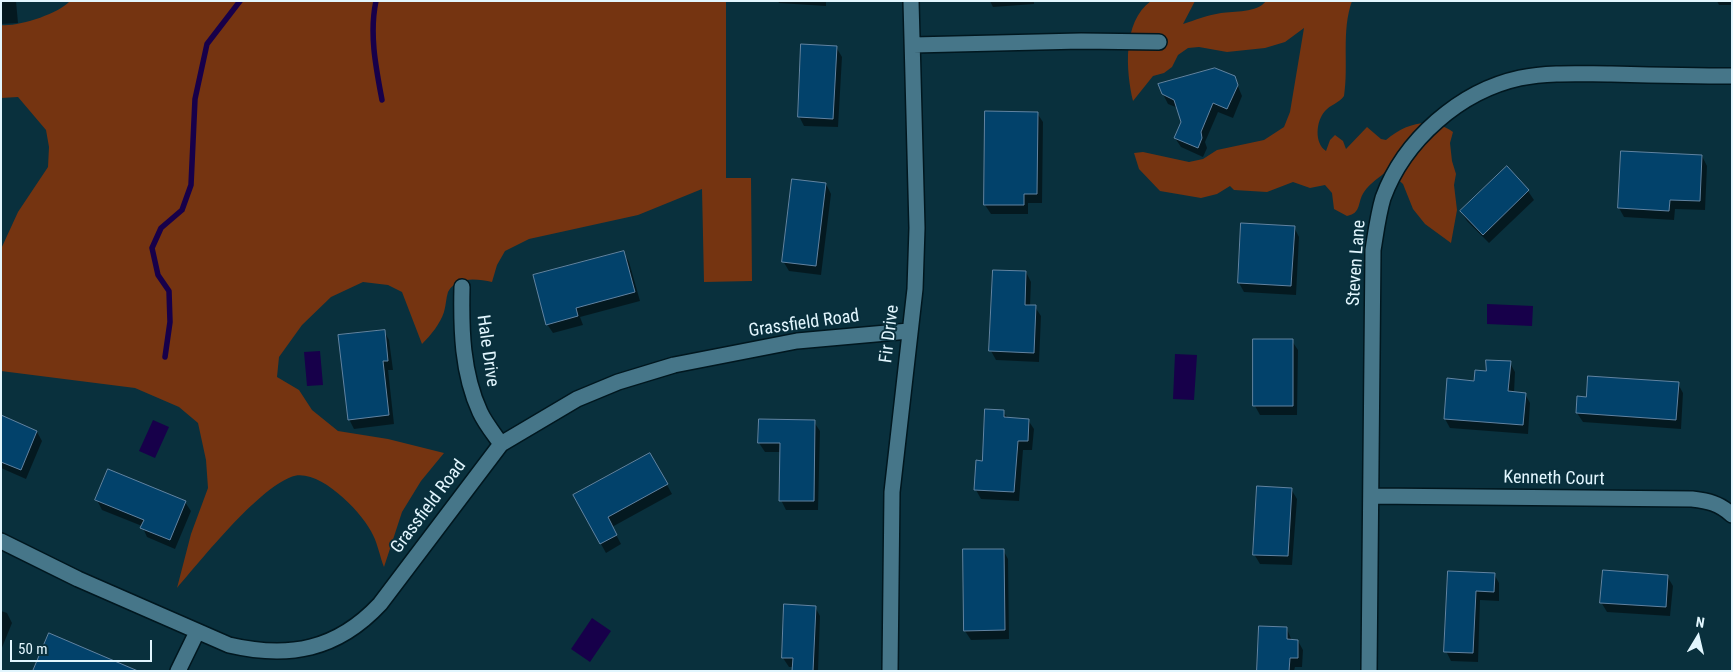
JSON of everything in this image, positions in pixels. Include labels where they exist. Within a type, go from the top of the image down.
[{"type":"street","name":"Fir Drive","points":[[890,671],[892,492],[914,289],[917,228],[911,1]]},
{"type":"street","points":[[913,45],[1081,41],[1159,42]]},
{"type":"street","name":"Steven Lane","points":[[1370,671],[1374,250],[1377,225],[1384,196],[1400,164],[1438,120],[1476,94],[1520,78],[1562,74],[1732,76]]},
{"type":"street","name":"Hale Drive","points":[[462,287],[462,321],[469,383],[480,413],[501,444]]},
{"type":"street","name":"Grassfield Road","points":[[1,541],[197,632],[230,645],[255,651],[280,652],[312,647],[343,634],[360,623],[380,604],[501,444],[576,399],[618,382],[674,365],[797,341],[909,331]]},
{"type":"street","name":"Kenneth Court","points":[[1371,496],[1692,499],[1713,502],[1723,506],[1732,515]]},
{"type":"street","points":[[178,671],[197,632]]},
{"type":"shaded area","points":[[70,1],[726,1],[726,178],[751,178],[752,281],[704,282],[702,189],[638,215],[529,239],[505,251],[497,265],[492,282],[468,280],[457,283],[452,287],[448,292],[440,321],[422,344],[402,292],[388,285],[363,282],[331,297],[302,325],[279,357],[277,377],[299,390],[312,410],[338,431],[388,439],[444,453],[421,481],[402,512],[384,567],[373,535],[360,515],[350,504],[326,485],[314,478],[302,475],[291,477],[277,485],[246,510],[177,588],[191,534],[208,488],[206,460],[198,423],[179,407],[135,388],[1,371],[1,249],[18,212],[48,167],[49,147],[46,130],[18,97],[1,98],[1,25],[17,24],[37,19],[57,11]]},
{"type":"shaded area","points":[[1151,1],[1195,1],[1183,24],[1216,14],[1251,10],[1266,1],[1352,1],[1347,25],[1344,96],[1322,115],[1318,126],[1320,143],[1326,151],[1330,140],[1335,135],[1343,141],[1346,149],[1367,127],[1381,139],[1386,140],[1402,129],[1427,123],[1445,127],[1453,132],[1450,143],[1456,174],[1454,185],[1457,210],[1451,243],[1425,224],[1413,209],[1403,184],[1388,170],[1366,189],[1357,210],[1352,215],[1347,216],[1334,209],[1332,193],[1325,185],[1310,188],[1293,182],[1267,192],[1234,190],[1230,186],[1217,194],[1201,198],[1160,191],[1139,169],[1134,153],[1143,152],[1189,162],[1203,159],[1217,150],[1264,140],[1284,127],[1290,112],[1304,28],[1285,42],[1265,48],[1227,52],[1199,47],[1188,48],[1178,55],[1172,67],[1164,73],[1153,76],[1133,101],[1129,76],[1128,48],[1135,21]]},
{"type":"shaded area","points":[[1487,304],[1533,306],[1532,326],[1487,324]]},
{"type":"shaded area","points":[[320,351],[323,385],[307,386],[304,352]]},
{"type":"shaded area","points":[[1175,354],[1197,355],[1194,400],[1173,399]]},
{"type":"shaded area","points":[[153,420],[169,427],[155,458],[139,451]]},
{"type":"shaded area","points":[[592,618],[611,631],[590,662],[571,649]]},
{"type":"building","points":[[801,44],[837,46],[833,119],[798,117]]},
{"type":"building","points":[[1215,68],[1235,76],[1238,85],[1227,109],[1213,103],[1201,132],[1202,138],[1198,148],[1174,138],[1181,122],[1174,100],[1162,94],[1158,84]]},
{"type":"building","points":[[985,111],[1038,112],[1037,194],[1024,194],[1024,205],[984,205]]},
{"type":"building","points":[[1621,151],[1702,155],[1700,201],[1670,200],[1669,211],[1618,208]]},
{"type":"building","points":[[1507,166],[1529,190],[1483,235],[1460,211]]},
{"type":"building","points":[[792,179],[826,183],[816,266],[782,262]]},
{"type":"building","points":[[1241,223],[1295,226],[1291,286],[1238,283]]},
{"type":"building","points":[[624,251],[635,292],[576,308],[578,316],[546,325],[533,275]]},
{"type":"building","points":[[993,270],[1026,271],[1025,305],[1036,305],[1034,353],[989,351]]},
{"type":"building","points":[[385,330],[388,361],[383,361],[389,415],[348,420],[338,335]]},
{"type":"building","points":[[1253,339],[1293,339],[1293,406],[1253,406]]},
{"type":"building","points":[[1486,360],[1511,361],[1508,391],[1526,393],[1523,425],[1444,419],[1447,378],[1474,381],[1475,370],[1486,371]]},
{"type":"building","points":[[1588,376],[1679,382],[1676,420],[1576,413],[1577,396],[1586,397]]},
{"type":"building","points":[[985,409],[1004,410],[1004,417],[1029,419],[1028,441],[1018,441],[1014,492],[974,490],[976,460],[982,461]]},
{"type":"building","points":[[1,415],[37,431],[21,470],[1,462]]},
{"type":"building","points":[[759,419],[815,420],[814,501],[779,501],[780,443],[758,443]]},
{"type":"building","points":[[650,453],[668,484],[608,517],[617,535],[600,544],[573,495]]},
{"type":"building","points":[[108,469],[186,501],[170,540],[140,528],[144,520],[95,500]]},
{"type":"building","points":[[1257,486],[1292,488],[1288,556],[1253,555]]},
{"type":"building","points":[[963,549],[1004,549],[1005,630],[964,631]]},
{"type":"building","points":[[1603,570],[1668,575],[1666,607],[1600,603]]},
{"type":"building","points":[[1448,571],[1495,573],[1494,592],[1476,591],[1473,653],[1444,652]]},
{"type":"building","points":[[784,604],[816,606],[813,671],[792,671],[793,658],[782,658]]},
{"type":"building","points":[[1259,626],[1287,627],[1287,639],[1298,640],[1298,658],[1290,658],[1289,671],[1257,671]]},
{"type":"building","points":[[49,633],[138,671],[33,671]]},
{"type":"waterway","points":[[165,357],[170,322],[169,291],[158,275],[152,248],[161,228],[182,210],[191,185],[195,99],[207,44],[240,1]]},
{"type":"waterway","points":[[376,1],[373,38],[382,100]]}]
